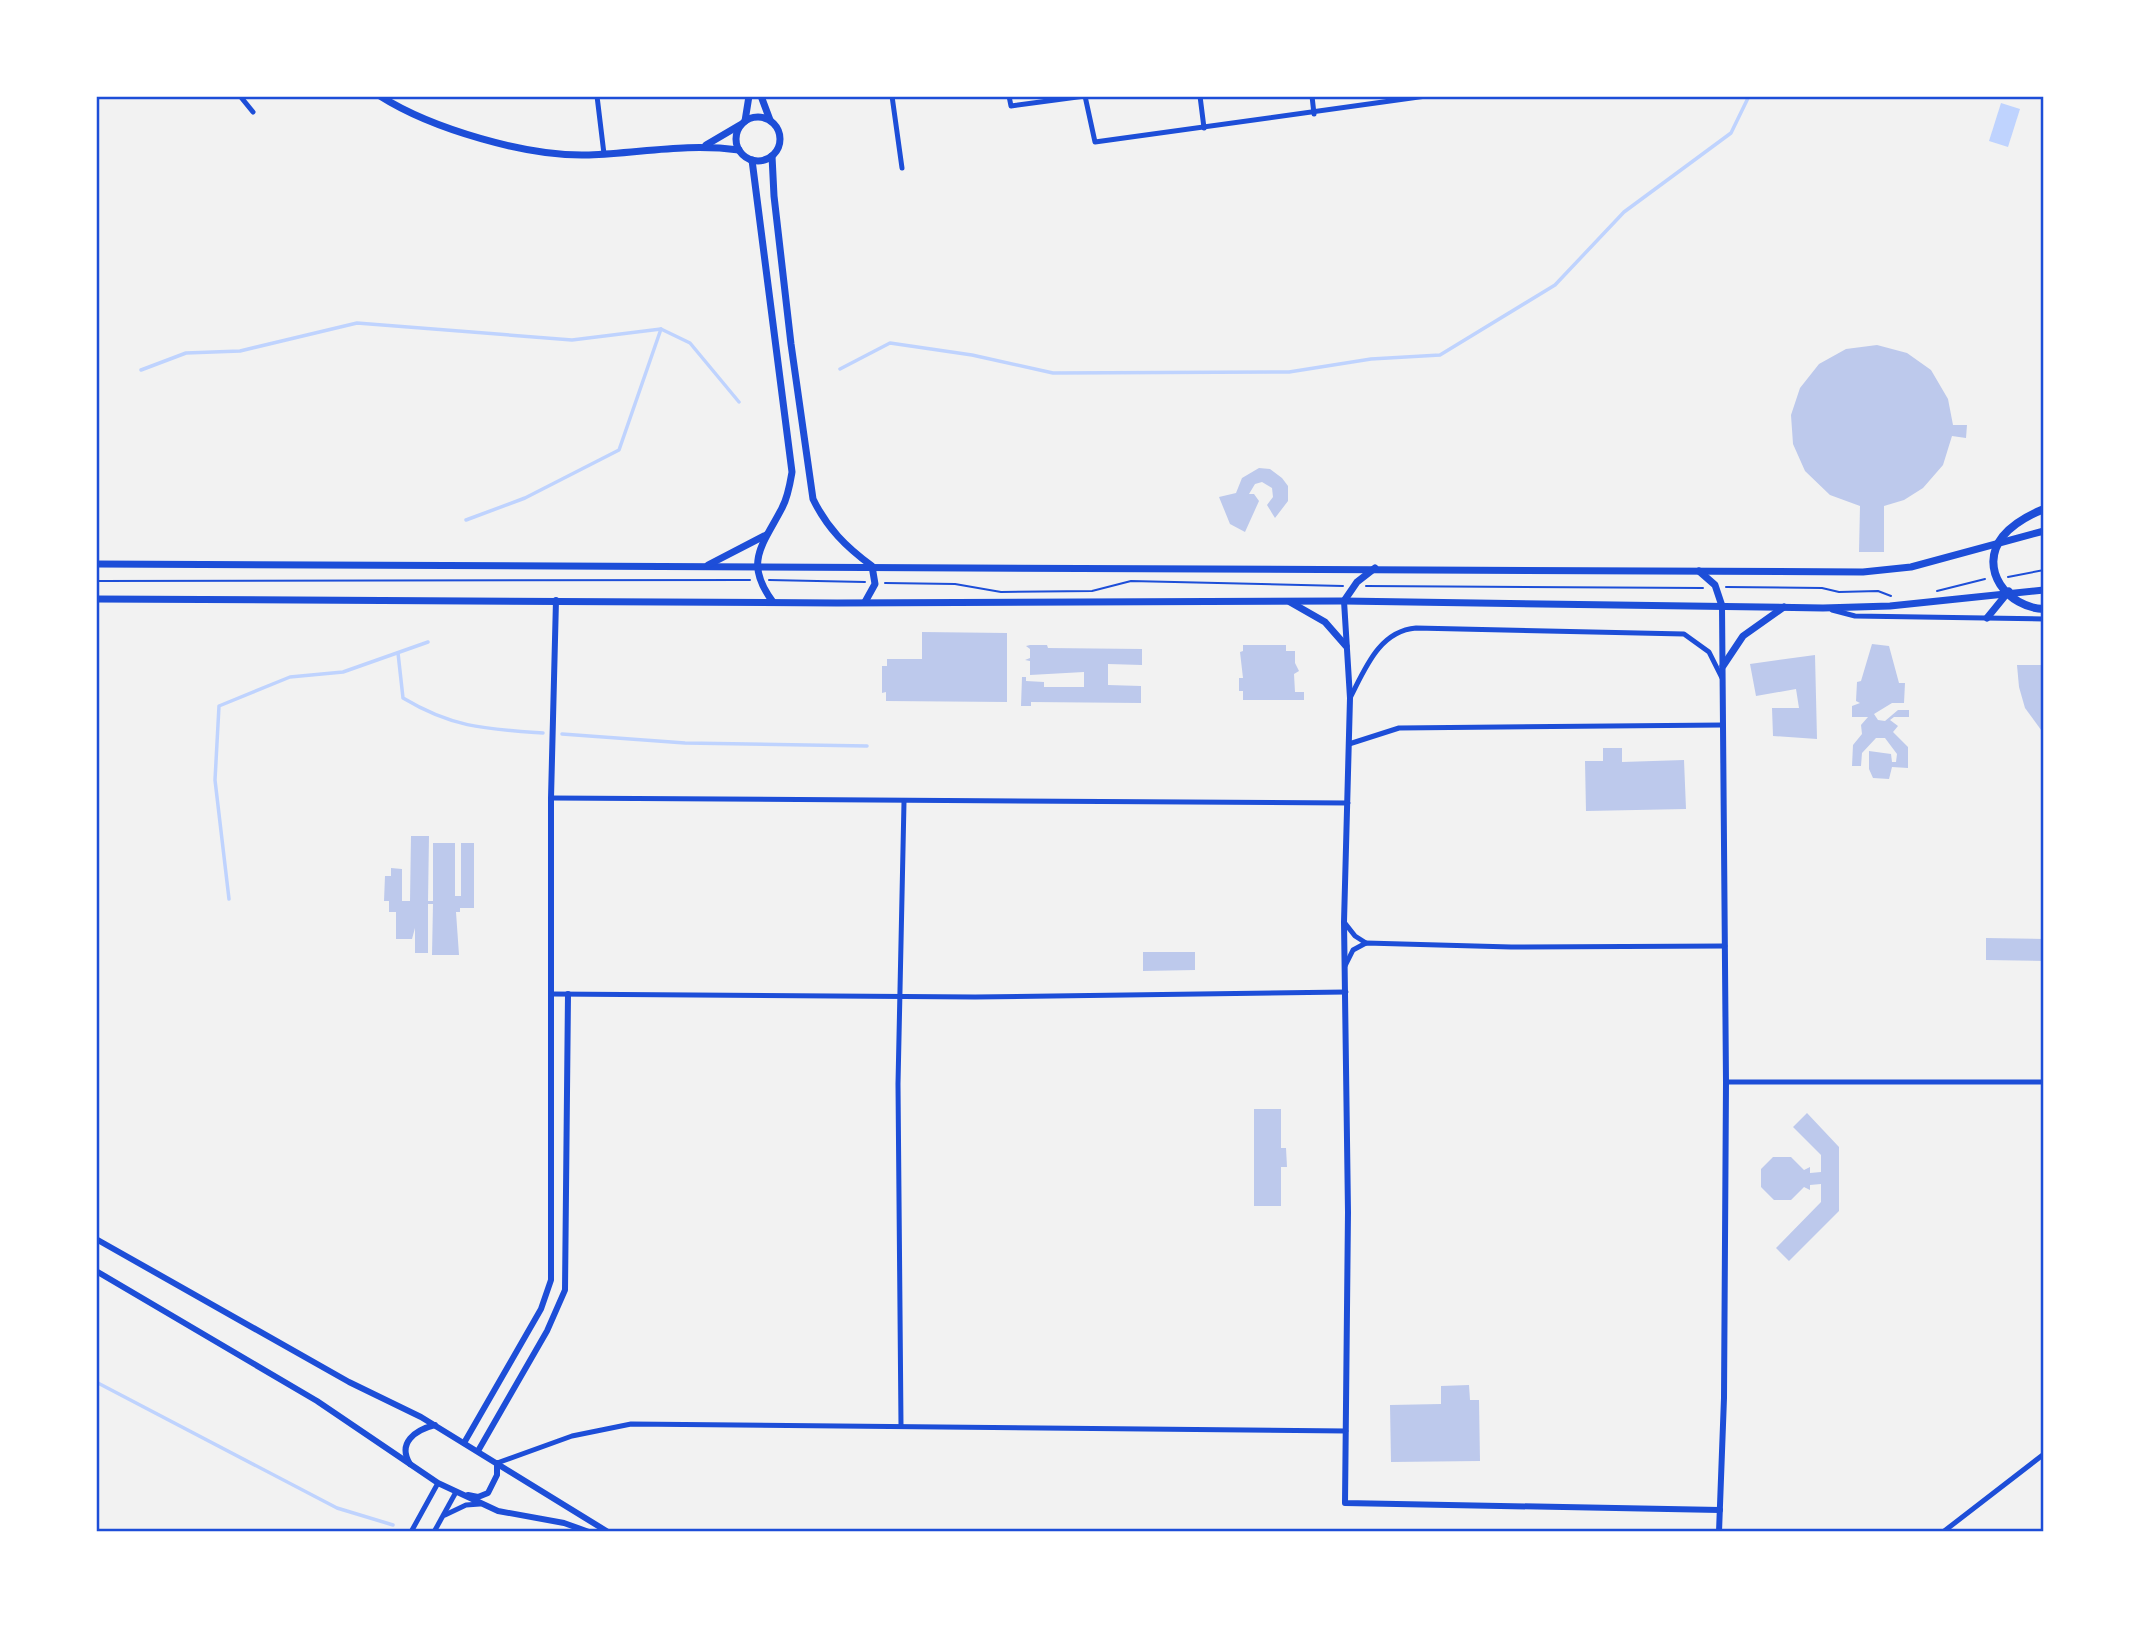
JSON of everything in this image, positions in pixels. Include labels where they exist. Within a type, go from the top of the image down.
[{"type":"main road","points":[[380,96],[430,121],[479,138],[572,154],[604,154],[706,145],[739,150],[752,160],[792,472],[783,507],[758,550],[757,567],[760,580],[773,602]]},
{"type":"main road","points":[[739,150],[736,137],[743,123],[749,96]]},
{"type":"main road","points":[[761,96],[770,120],[780,135],[779,147],[772,156],[774,196],[813,499],[822,517],[838,537],[872,566],[875,582],[865,602]]},
{"type":"main road","points":[[706,145],[758,117],[770,120]]},
{"type":"main road","points":[[752,160],[772,156]]},
{"type":"main road","points":[[777,345],[791,344]]},
{"type":"main road","points":[[2044,509],[2021,520],[2004,535],[1994,561],[1999,584],[2005,593],[2025,607],[2044,608]]},
{"type":"main road","points":[[96,564],[1863,572],[1911,567],[2044,531]]},
{"type":"main road","points":[[706,566],[766,534]]},
{"type":"main road","points":[[1344,601],[1354,586],[1376,568]]},
{"type":"main road","points":[[1699,571],[1716,588],[1722,606]]},
{"type":"main road","points":[[96,599],[1344,601],[1822,608],[1901,605],[2009,591],[2044,590]]},
{"type":"main road","points":[[1987,618],[2009,591]]},
{"type":"main road","points":[[1289,601],[1325,622],[1346,646]]},
{"type":"main road","points":[[1723,666],[1743,636],[1784,607]]},
{"type":"street","points":[[240,96],[253,112]]},
{"type":"street","points":[[597,96],[604,154]]},
{"type":"street","points":[[892,96],[902,168]]},
{"type":"street","points":[[1009,96],[1012,106],[1085,96],[1095,142],[1314,114],[1426,96]]},
{"type":"street","points":[[1200,96],[1204,128]]},
{"type":"street","points":[[1312,96],[1314,114]]},
{"type":"street","points":[[464,1443],[541,1310],[551,1280],[551,798],[556,600]]},
{"type":"street","points":[[1344,601],[1349,698],[1344,922],[1345,1503],[1720,1510]]},
{"type":"street","points":[[1719,1532],[1724,1398],[1726,1082],[1722,606]]},
{"type":"street","points":[[1822,608],[1855,616],[2044,619]]},
{"type":"street","points":[[1349,698],[1384,642],[1394,634],[1416,628],[1684,634],[1709,652],[1723,681]]},
{"type":"street","points":[[1349,744],[1399,728],[1723,725]]},
{"type":"street","points":[[551,798],[1348,803]]},
{"type":"street","points":[[901,1425],[898,1268],[904,802]]},
{"type":"street","points":[[1344,922],[1355,936],[1366,943]]},
{"type":"street","points":[[1345,966],[1353,950],[1366,943],[1511,947],[1725,946]]},
{"type":"street","points":[[552,993],[900,996],[1346,992]]},
{"type":"street","points":[[478,1451],[547,1331],[565,1290],[568,993]]},
{"type":"street","points":[[1726,1082],[2044,1082]]},
{"type":"street","points":[[96,1239],[349,1382],[435,1425],[608,1532]]},
{"type":"street","points":[[96,1271],[317,1401],[438,1483],[498,1511],[564,1523],[589,1532]]},
{"type":"street","points":[[497,1463],[572,1436],[631,1424],[1346,1431]]},
{"type":"street","points":[[412,1467],[405,1454],[406,1445],[412,1435],[435,1425]]},
{"type":"street","points":[[1943,1532],[2044,1454]]},
{"type":"street","points":[[457,1493],[478,1497],[488,1493],[494,1485],[497,1463]]},
{"type":"street","points":[[411,1532],[438,1483]]},
{"type":"street","points":[[434,1532],[457,1493]]},
{"type":"street","points":[[442,1517],[466,1505],[480,1504]]},
{"type":"path","points":[[2002,575],[2010,578],[2044,570]]},
{"type":"path","points":[[1935,592],[1992,577]]},
{"type":"path","points":[[96,581],[760,580],[955,584],[1001,592],[1092,591],[1131,582],[1354,586],[1822,587],[1839,592],[1878,591],[1898,599]]},
{"type":"water","points":[[2001,103],[2020,109],[2008,147],[1989,141]]},
{"type":"building","points":[[1877,345],[1907,353],[1931,370],[1948,399],[1953,425],[1967,425],[1966,438],[1952,436],[1943,465],[1923,488],[1904,500],[1884,506],[1884,552],[1859,552],[1860,506],[1830,495],[1805,471],[1793,444],[1791,415],[1800,388],[1819,364],[1846,349]]},
{"type":"building","points":[[1259,468],[1270,469],[1282,478],[1288,486],[1288,501],[1275,518],[1267,505],[1273,497],[1272,488],[1262,482],[1255,484],[1249,494],[1254,494],[1259,501],[1245,532],[1230,524],[1219,497],[1236,493],[1242,478]]},
{"type":"building","points":[[922,632],[1007,633],[1007,702],[886,701],[886,692],[882,693],[882,666],[887,666],[887,659],[922,659]]},
{"type":"building","points":[[1872,644],[1889,646],[1899,683],[1905,683],[1904,703],[1892,703],[1874,714],[1878,720],[1885,721],[1898,710],[1909,710],[1909,717],[1894,717],[1890,720],[1898,726],[1893,732],[1908,747],[1908,768],[1892,767],[1889,779],[1873,778],[1869,769],[1869,751],[1891,754],[1892,762],[1896,762],[1897,754],[1885,738],[1876,738],[1862,753],[1861,766],[1852,766],[1853,745],[1862,734],[1861,725],[1868,717],[1852,717],[1852,706],[1860,703],[1856,701],[1857,682],[1861,681]]},
{"type":"building","points":[[1047,645],[1048,648],[1142,649],[1142,665],[1108,664],[1108,685],[1141,686],[1141,703],[1031,702],[1031,706],[1021,706],[1022,677],[1026,677],[1026,681],[1044,682],[1044,687],[1084,687],[1084,672],[1030,675],[1030,661],[1025,660],[1030,658],[1030,649],[1026,646]]},
{"type":"building","points":[[1243,645],[1286,645],[1286,651],[1295,651],[1295,663],[1299,671],[1294,674],[1295,692],[1304,692],[1304,700],[1243,700],[1243,691],[1239,691],[1239,678],[1243,678],[1240,652],[1243,651]]},
{"type":"building","points":[[1815,655],[1817,739],[1773,736],[1772,708],[1799,708],[1796,689],[1756,696],[1750,664]]},
{"type":"building","points":[[2017,665],[2044,665],[2044,734],[2025,708]]},
{"type":"building","points":[[1603,748],[1622,748],[1622,762],[1684,760],[1686,809],[1586,811],[1585,761],[1603,761]]},
{"type":"building","points":[[411,836],[429,836],[428,901],[433,901],[433,843],[455,843],[455,896],[461,896],[461,843],[474,843],[474,908],[460,908],[460,912],[456,912],[459,955],[432,955],[433,904],[428,904],[428,953],[415,953],[415,928],[412,939],[396,939],[396,912],[389,912],[389,901],[384,901],[385,876],[391,876],[391,868],[402,869],[402,901],[410,901]]},
{"type":"building","points":[[1986,938],[2044,939],[2044,961],[1986,960]]},
{"type":"building","points":[[1143,952],[1195,952],[1195,970],[1143,971]]},
{"type":"building","points":[[1254,1109],[1281,1109],[1281,1148],[1286,1148],[1287,1167],[1281,1167],[1281,1206],[1254,1206]]},
{"type":"building","points":[[1807,1113],[1839,1147],[1839,1211],[1789,1261],[1776,1248],[1821,1202],[1821,1184],[1810,1185],[1810,1190],[1804,1187],[1791,1200],[1774,1200],[1761,1187],[1761,1169],[1773,1157],[1791,1157],[1804,1170],[1810,1167],[1810,1173],[1821,1172],[1821,1155],[1793,1127]]},
{"type":"building","points":[[1469,1385],[1470,1400],[1479,1400],[1480,1461],[1391,1462],[1390,1405],[1441,1404],[1441,1386]]},
{"type":"waterway","points":[[840,369],[890,343],[972,355],[1053,373],[1289,372],[1371,359],[1440,355],[1555,285],[1624,212],[1731,133],[1749,96]]},
{"type":"waterway","points":[[141,370],[186,353],[240,351],[357,323],[572,340],[661,329]]},
{"type":"waterway","points":[[466,520],[525,498],[619,450],[661,329],[690,343],[739,402]]},
{"type":"waterway","points":[[229,899],[215,780],[219,706],[290,677],[343,672],[428,642]]},
{"type":"waterway","points":[[398,653],[403,698],[421,708],[470,725],[543,733]]},
{"type":"waterway","points":[[562,734],[685,743],[867,746]]},
{"type":"waterway","points":[[96,1382],[337,1508],[393,1525]]}]
